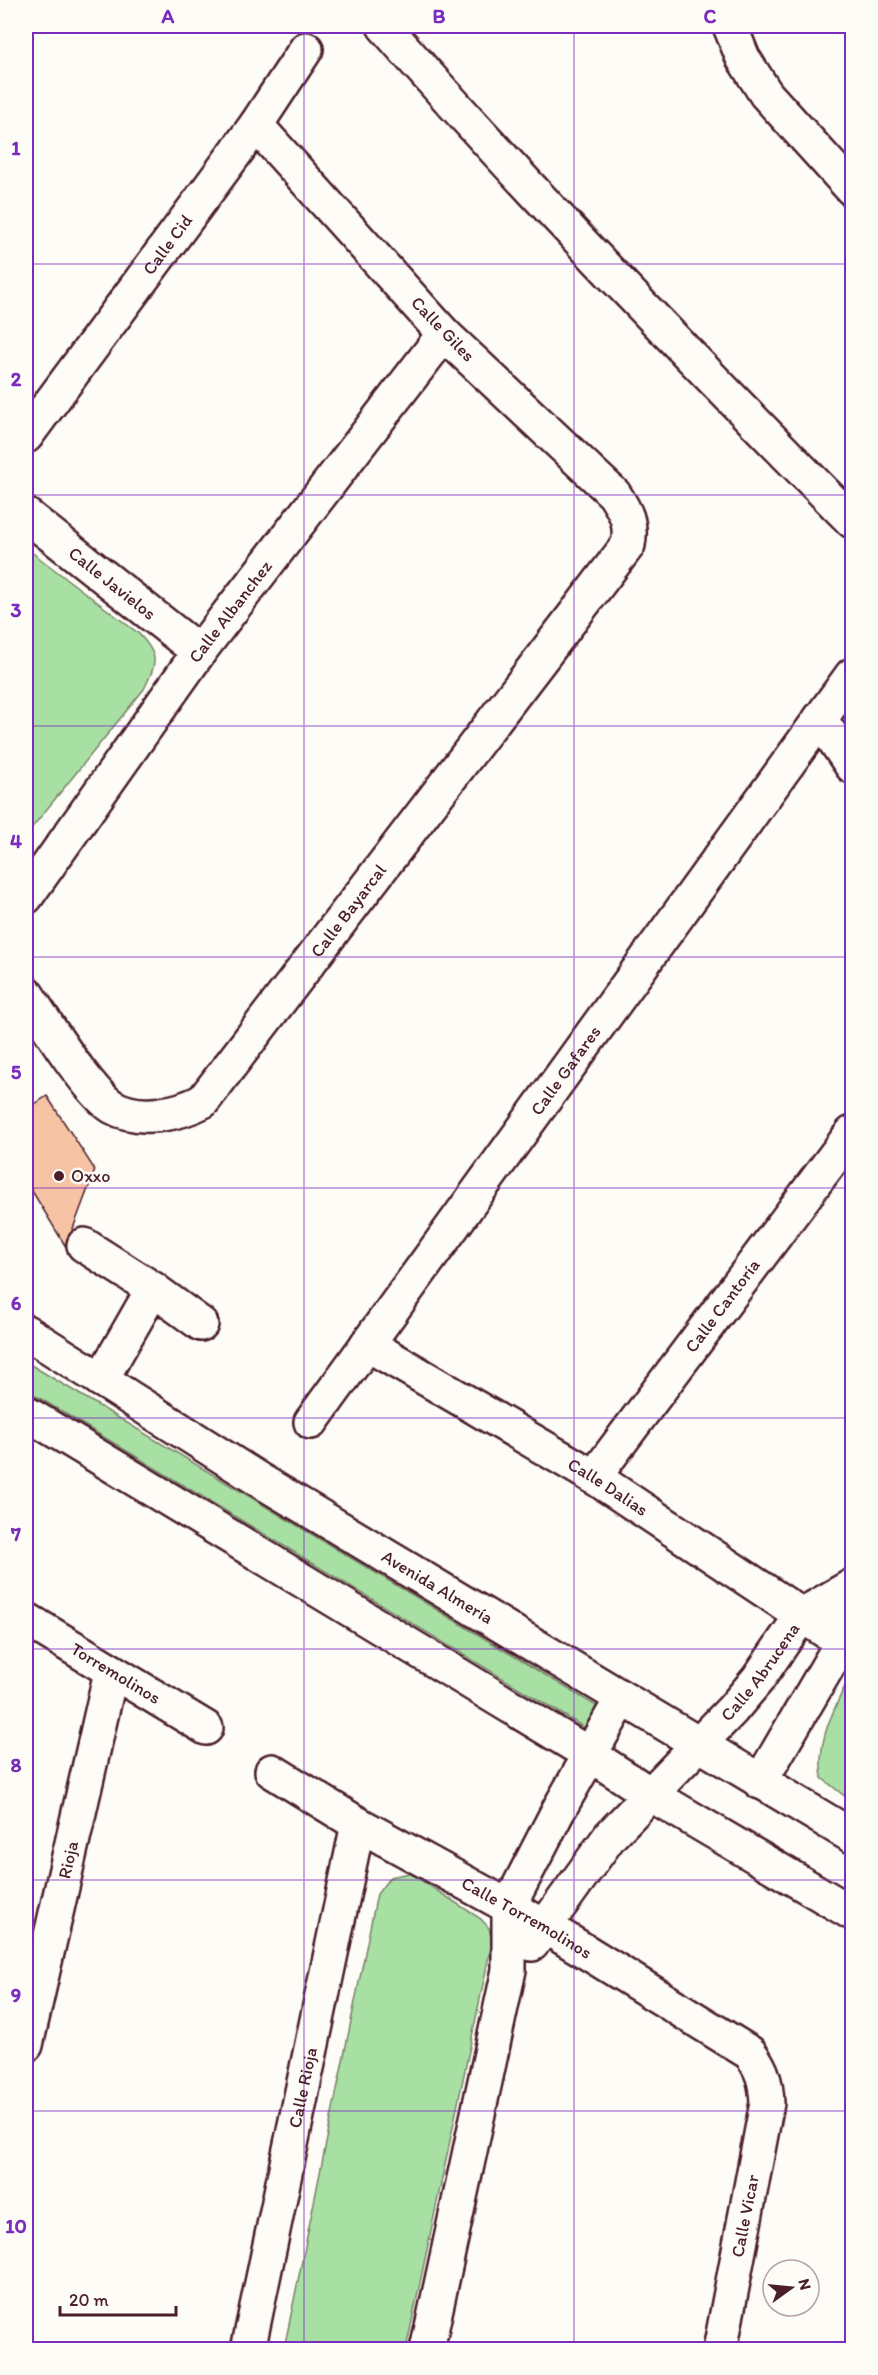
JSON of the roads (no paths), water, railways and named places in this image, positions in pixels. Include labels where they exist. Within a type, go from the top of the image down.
[{"type":"street","points":[[384,26],[549,210],[852,521]]},
{"type":"street","points":[[730,26],[743,58],[766,94],[852,189]]},
{"type":"street","name":"Calle Cid","points":[[26,436],[256,125],[306,49]]},
{"type":"street","name":"Calle Giles","points":[[256,125],[444,334],[614,494],[626,513],[631,530]]},
{"type":"street","name":"Calle Albanchez","points":[[26,897],[199,652],[444,334]]},
{"type":"street","name":"Calle Javielos","points":[[26,515],[199,652]]},
{"type":"street","name":"Calle Bayarcal","points":[[26,993],[96,1091],[114,1107],[137,1114],[161,1114],[186,1110],[203,1101],[618,561],[628,544],[631,530]]},
{"type":"street","name":"Calle Gafares","points":[[311,1422],[852,675]]},
{"type":"street","points":[[820,719],[852,766]]},
{"type":"street","name":"Calle Cantoría","points":[[594,1477],[852,1132]]},
{"type":"street","points":[[84,1245],[153,1289],[201,1324]]},
{"type":"street","points":[[101,1380],[153,1289]]},
{"type":"street","name":"Avenida Almería","points":[[26,1332],[261,1481],[621,1700],[852,1836]]},
{"type":"street","name":"Calle Dalias","points":[[367,1344],[594,1477],[842,1642]]},
{"type":"street","points":[[26,1413],[590,1754],[650,1794],[852,1913]]},
{"type":"street","name":"Calle Abrucena","points":[[698,1744],[758,1679],[802,1615],[852,1586]]},
{"type":"street","points":[[760,1782],[842,1642],[852,1602]]},
{"type":"street","name":"Torremolinos","points":[[26,1619],[206,1728]]},
{"type":"street","name":"Rioja","points":[[26,2045],[111,1672]]},
{"type":"street","points":[[427,2349],[509,1970],[509,1906],[621,1700]]},
{"type":"street","points":[[509,1970],[546,1927],[590,1861],[698,1744]]},
{"type":"street","name":"Calle Torremolinos","points":[[272,1771],[358,1824],[546,1927],[750,2053],[760,2066],[766,2082]]},
{"type":"street","name":"Calle Rioja","points":[[248,2349],[358,1824]]},
{"type":"street","name":"Calle Vicar","points":[[720,2349],[767,2103],[766,2082]]},
{"type":"place","name":"Oxxo","points":[[59,1176]]}]
